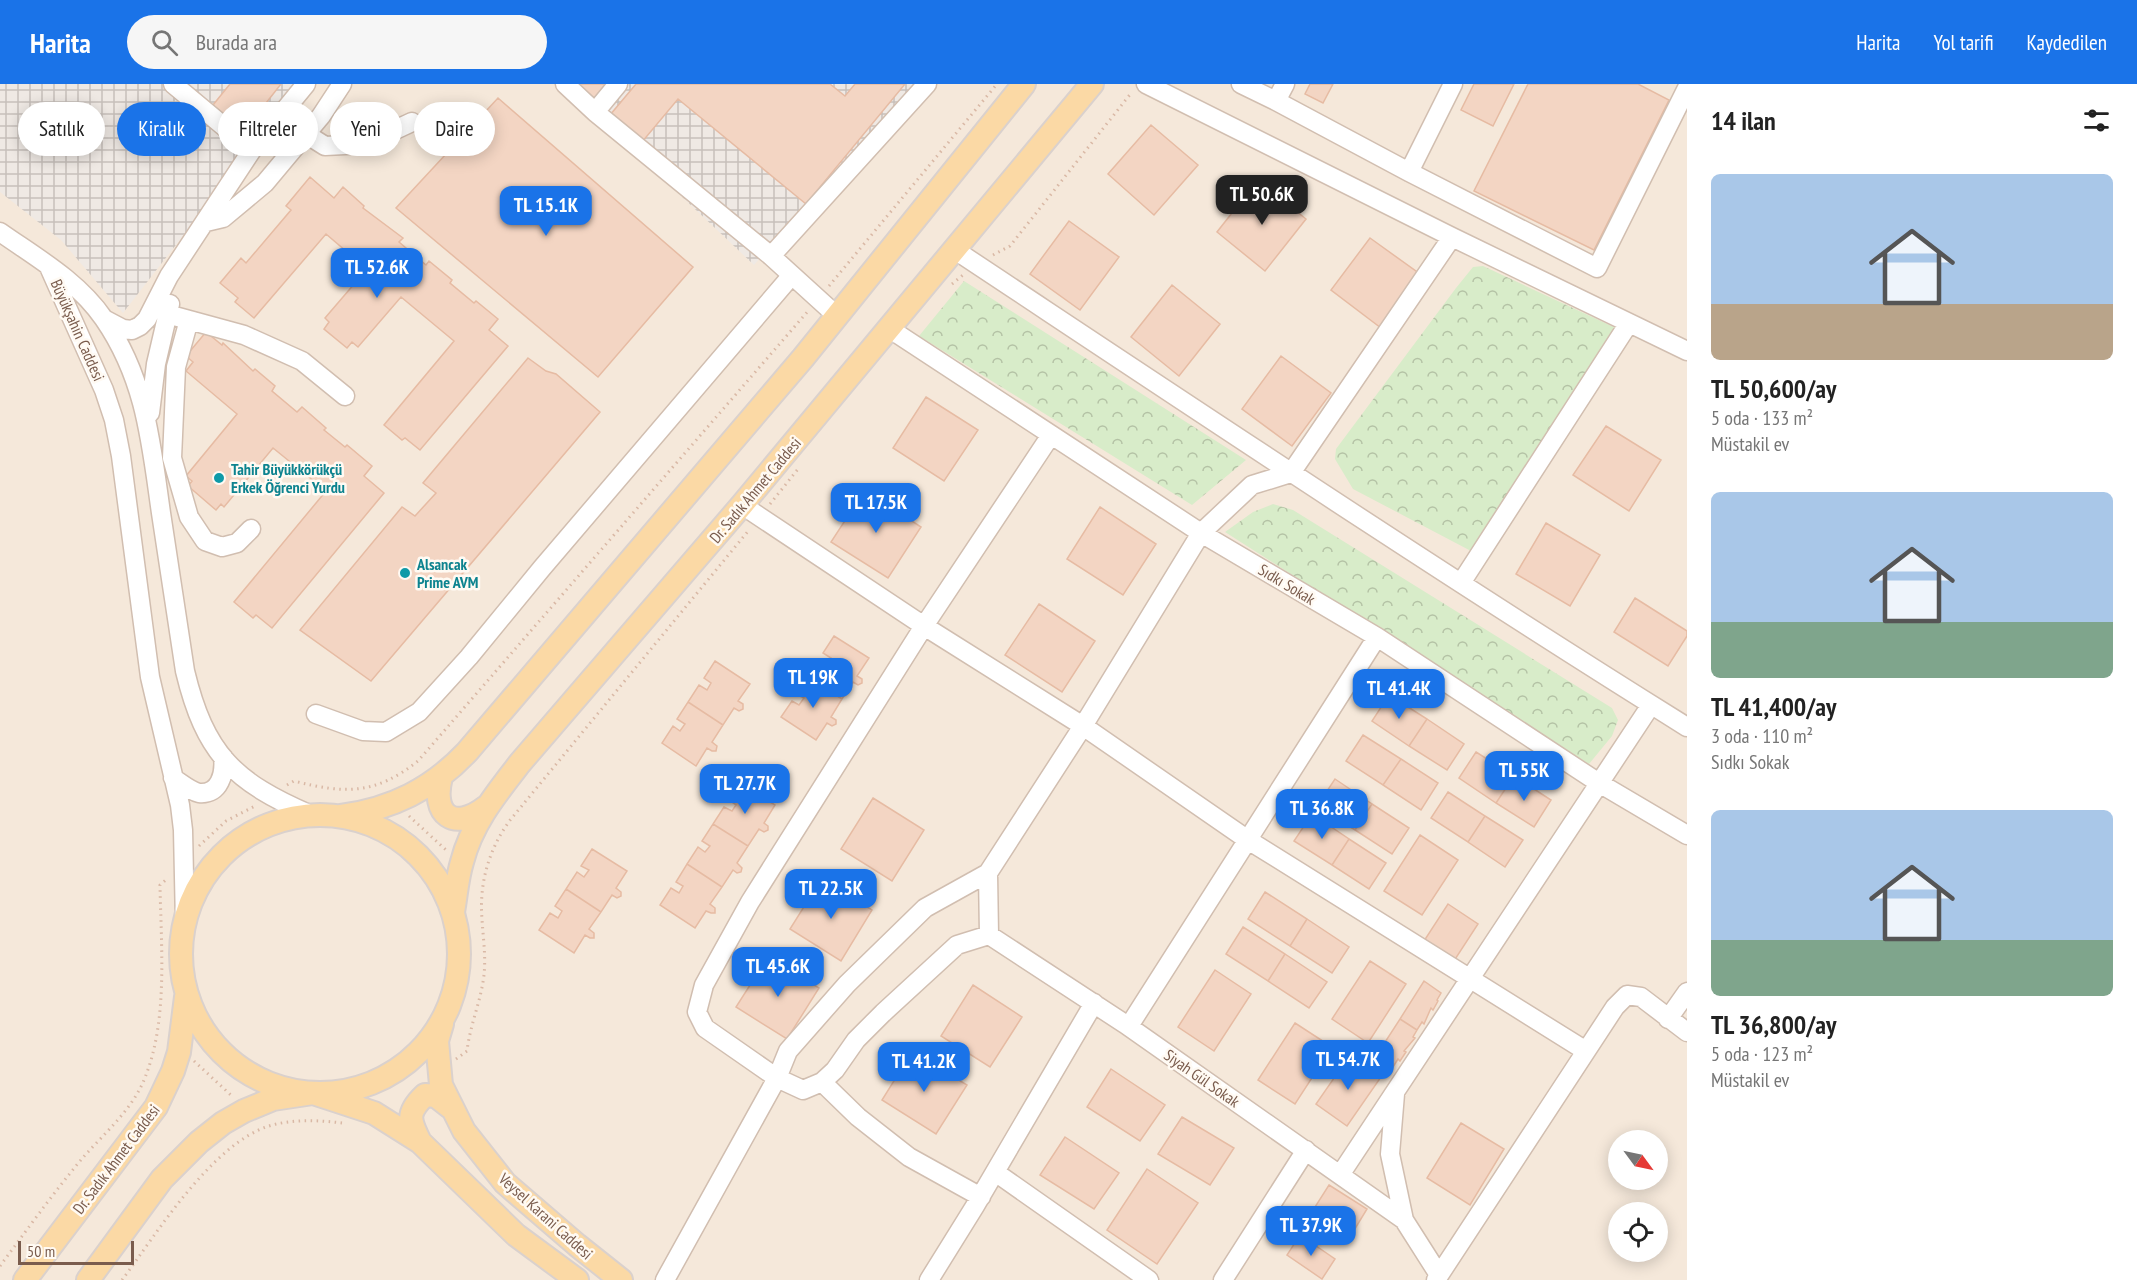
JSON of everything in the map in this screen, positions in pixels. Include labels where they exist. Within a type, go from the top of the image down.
[{"type":"main road","points":[[313,1093],[273,1085],[249,1073],[228,1058],[202,1027],[186,990],[182,957],[185,924],[189,910],[201,883],[210,870],[230,849],[254,832],[281,820],[310,815],[341,816],[370,812],[395,803],[441,777],[467,752],[837,316],[1024,84]]},
{"type":"main road","name":"Dr. Sadık Ahmet Caddesi","points":[[453,912],[461,864],[470,838],[486,807],[520,763],[751,511],[890,329],[1092,84]]},
{"type":"main road","points":[[441,777],[438,798],[446,814],[457,819],[466,819],[486,807]]},
{"type":"main road","points":[[88,1280],[136,1212],[174,1165],[212,1131],[244,1111],[273,1099],[353,1089],[391,1073],[422,1047],[445,1014],[455,986],[458,941],[453,912],[435,875],[407,845],[390,833],[371,824],[341,816]]},
{"type":"main road","name":"Dr. Sadık Ahmet Caddesi","points":[[25,1280],[151,1115],[173,1071],[179,1052],[186,990]]},
{"type":"main road","name":"Veysel Karani Caddesi","points":[[445,1014],[437,1041],[441,1085],[464,1131],[506,1183],[621,1280]]},
{"type":"main road","name":"Veysel Karani Caddesi","points":[[313,1093],[374,1113],[420,1142],[516,1235],[576,1280]]},
{"type":"main road","points":[[420,1142],[410,1122],[413,1106],[424,1095],[436,1096],[450,1107]]},
{"type":"street","points":[[173,84],[218,122]]},
{"type":"street","points":[[291,102],[306,84]]},
{"type":"street","points":[[318,120],[342,84]]},
{"type":"street","points":[[565,84],[595,112],[771,256],[837,316]]},
{"type":"street","points":[[595,112],[618,84]]},
{"type":"street","points":[[771,256],[927,84]]},
{"type":"street","points":[[1241,84],[1598,268],[1687,88]]},
{"type":"street","points":[[1276,101],[1285,84]]},
{"type":"street","points":[[1409,172],[1453,84]]},
{"type":"street","points":[[1141,85],[1687,351]]},
{"type":"street","points":[[318,142],[325,146],[365,144],[412,123]]},
{"type":"street","points":[[104,318],[123,329],[132,330],[147,320],[169,276],[248,156]]},
{"type":"street","points":[[206,222],[223,218],[265,183],[288,156]]},
{"type":"street","points":[[0,232],[49,265]]},
{"type":"street","points":[[665,1280],[777,1078],[789,1051],[847,984],[925,908],[988,873],[1083,726],[1201,532],[1252,485],[1291,473],[1452,237]]},
{"type":"street","points":[[149,431],[156,364],[167,314],[190,246]]},
{"type":"street","points":[[955,250],[1291,473],[1687,727]]},
{"type":"street","name":"Büyükşahin Caddesi","points":[[49,265],[68,280],[104,318],[127,358],[138,384],[149,431],[185,671],[191,695],[209,739],[237,774],[270,797],[310,815]]},
{"type":"street","name":"Büyükşahin Caddesi","points":[[49,265],[104,390],[114,420],[150,677],[180,805],[185,860],[185,924]]},
{"type":"street","points":[[316,714],[363,731],[386,732],[418,712],[469,657],[792,275]]},
{"type":"street","points":[[167,314],[244,335],[302,361],[345,396]]},
{"type":"street","points":[[189,320],[176,367],[172,458],[186,507],[189,517],[205,541],[222,547],[237,543],[251,529]]},
{"type":"street","points":[[1461,583],[1629,323]]},
{"type":"street","name":"Sıdkı Sokak","points":[[890,329],[1201,532],[1377,637],[1599,783],[1687,835]]},
{"type":"street","points":[[988,873],[989,935],[957,945],[856,1040],[836,1070],[822,1082],[803,1090],[777,1078],[705,1028],[697,1012],[704,985],[750,902],[924,626],[1051,435]]},
{"type":"street","points":[[751,511],[924,626],[1083,726],[1248,840],[1587,1051]]},
{"type":"street","points":[[1129,1026],[1377,637]]},
{"type":"street","points":[[1340,1174],[1651,705]]},
{"type":"street","points":[[173,778],[199,793],[209,792],[223,777],[223,758]]},
{"type":"street","name":"Siyah Gül Sokak","points":[[989,935],[1129,1026],[1404,1220],[1438,1277]]},
{"type":"street","points":[[1668,1019],[1687,992]]},
{"type":"street","points":[[1438,1277],[1615,1007],[1627,995],[1641,997],[1687,1032]]},
{"type":"street","points":[[929,1280],[981,1197],[1094,1003]]},
{"type":"street","points":[[822,1082],[858,1117],[909,1157],[981,1197]]},
{"type":"street","points":[[1396,1091],[1390,1154],[1404,1220]]},
{"type":"street","points":[[1223,1280],[1306,1150]]},
{"type":"street","points":[[995,1173],[1149,1280]]},
{"type":"path","points":[[0,1266],[77,1164],[132,1102],[146,1076],[156,1040],[160,986],[160,885],[226,821],[294,781],[338,791],[361,789],[390,779],[418,761],[818,299],[997,84]]},
{"type":"path","points":[[944,290],[976,264],[1010,246],[1141,85]]},
{"type":"path","points":[[467,1052],[484,974],[481,906],[483,885],[497,839],[751,511],[804,462]]},
{"type":"path","points":[[395,803],[483,885]]},
{"type":"path","points":[[156,1040],[190,1058],[238,1101],[244,1111]]},
{"type":"path","points":[[122,1280],[193,1185],[247,1136],[268,1126],[290,1122],[321,1121],[344,1124]]},
{"type":"shaded area","points":[[0,84],[1687,84],[1687,1280],[0,1280]]},
{"type":"shaded area","points":[[0,84],[301,84],[287,102],[218,102],[218,156],[245,156],[123,313],[61,240],[0,192]]},
{"type":"shaded area","points":[[563,84],[914,84],[754,265]]},
{"type":"green space","points":[[1483,266],[1618,329],[1471,551],[1353,489],[1335,459],[1336,449],[1456,288],[1473,267]]},
{"type":"green space","points":[[964,281],[1246,460],[1192,505],[919,336]]},
{"type":"green space","points":[[1273,504],[1293,510],[1612,708],[1618,720],[1612,736],[1589,764],[1225,532],[1253,512]]},
{"type":"building","points":[[230,84],[281,84],[267,102],[218,102],[218,109],[213,105]]},
{"type":"building","points":[[572,84],[609,84],[594,102]]},
{"type":"building","points":[[636,84],[830,84],[845,96],[855,84],[905,84],[806,204],[678,99],[642,142],[610,115]]},
{"type":"building","points":[[1310,84],[1333,84],[1323,103],[1305,94]]},
{"type":"building","points":[[1474,84],[1514,84],[1493,126],[1461,110]]},
{"type":"building","points":[[1528,84],[1638,84],[1669,100],[1594,250],[1474,191]]},
{"type":"building","points":[[498,98],[693,267],[598,377],[396,208],[444,156],[495,156],[494,102]]},
{"type":"building","points":[[1151,125],[1198,165],[1154,215],[1108,174]]},
{"type":"building","points":[[310,177],[334,198],[343,187],[364,206],[363,208],[403,238],[399,242],[426,265],[429,261],[452,280],[450,283],[498,319],[489,330],[508,346],[420,450],[405,438],[402,440],[384,425],[454,341],[401,297],[358,347],[352,342],[347,348],[324,329],[329,322],[325,318],[367,269],[326,234],[254,318],[235,302],[238,298],[220,283],[241,258],[246,263],[291,210],[286,206]]},
{"type":"building","points":[[1258,180],[1306,219],[1265,271],[1217,232]]},
{"type":"building","points":[[1069,221],[1119,257],[1080,310],[1030,274]]},
{"type":"building","points":[[1370,238],[1420,274],[1381,328],[1331,290]]},
{"type":"building","points":[[1172,285],[1220,324],[1179,376],[1131,337]]},
{"type":"building","name":"Tahir Büyükkörükçü Erkek Öğrenci Yurdu","points":[[206,332],[222,345],[223,343],[253,371],[255,369],[275,386],[272,391],[297,412],[302,407],[326,428],[324,430],[372,466],[364,476],[384,493],[272,628],[256,615],[253,618],[234,602],[326,491],[273,448],[224,507],[221,504],[216,510],[188,486],[192,481],[186,476],[237,414],[186,371],[193,362],[186,356]]},
{"type":"building","points":[[1281,356],[1331,393],[1292,446],[1242,409]]},
{"type":"building","name":"Alsancak Prime AVM","points":[[528,358],[546,371],[556,374],[600,412],[371,681],[300,630],[402,507],[415,516],[436,493],[423,483]]},
{"type":"building","points":[[926,397],[978,430],[944,481],[893,448]]},
{"type":"building","points":[[1606,426],[1661,460],[1629,511],[1573,475]]},
{"type":"building","points":[[865,490],[921,527],[888,578],[831,542]]},
{"type":"building","points":[[1100,507],[1156,544],[1123,595],[1067,559]]},
{"type":"building","points":[[1546,523],[1600,555],[1570,606],[1516,574]]},
{"type":"building","points":[[1635,598],[1687,631],[1687,636],[1668,666],[1614,632]]},
{"type":"building","points":[[1039,604],[1095,641],[1062,692],[1005,655]]},
{"type":"building","points":[[834,636],[869,658],[857,676],[862,679],[862,683],[858,685],[853,682],[842,699],[807,677],[818,660],[826,665],[831,658],[823,653]]},
{"type":"building","points":[[715,661],[750,684],[738,701],[743,704],[743,709],[739,711],[734,708],[723,725],[688,702],[699,685],[707,690],[711,683],[704,678]]},
{"type":"building","points":[[807,677],[842,699],[831,717],[836,720],[836,724],[832,726],[827,723],[816,740],[781,717],[792,701],[799,705],[804,698],[796,694]]},
{"type":"building","points":[[1389,695],[1427,719],[1409,746],[1372,721]]},
{"type":"building","points":[[688,702],[723,725],[712,742],[717,746],[716,751],[707,748],[696,766],[662,743],[673,726],[680,731],[685,724],[677,719]]},
{"type":"building","points":[[1427,719],[1464,744],[1447,770],[1409,746]]},
{"type":"building","points":[[1363,735],[1401,759],[1383,785],[1346,761]]},
{"type":"building","points":[[1476,752],[1514,776],[1496,803],[1459,778]]},
{"type":"building","points":[[1401,759],[1438,783],[1421,810],[1383,785]]},
{"type":"building","points":[[1514,776],[1551,800],[1534,827],[1496,803]]},
{"type":"building","points":[[1335,779],[1372,804],[1355,830],[1317,806]]},
{"type":"building","points":[[740,783],[775,805],[764,823],[768,826],[768,830],[764,832],[759,829],[748,846],[713,824],[724,807],[732,811],[736,805],[729,800]]},
{"type":"building","points":[[1448,792],[1485,816],[1468,842],[1431,818]]},
{"type":"building","points":[[873,798],[924,830],[892,881],[841,849]]},
{"type":"building","points":[[1372,804],[1409,828],[1392,854],[1355,830]]},
{"type":"building","points":[[1312,814],[1349,839],[1332,865],[1294,841]]},
{"type":"building","points":[[1485,816],[1523,840],[1505,867],[1468,842]]},
{"type":"building","points":[[713,824],[748,846],[737,863],[742,868],[741,872],[737,873],[733,870],[722,887],[687,864],[698,847],[705,852],[710,846],[702,841]]},
{"type":"building","points":[[1420,835],[1458,860],[1422,915],[1384,891]]},
{"type":"building","points":[[1349,839],[1386,863],[1369,889],[1332,865]]},
{"type":"building","points":[[592,849],[627,871],[616,888],[621,892],[621,896],[617,898],[612,895],[601,912],[566,889],[577,872],[584,877],[589,870],[581,866]]},
{"type":"building","points":[[687,864],[722,887],[710,904],[715,908],[715,913],[706,911],[695,928],[660,905],[671,888],[679,893],[683,886],[676,882]]},
{"type":"building","points":[[822,878],[872,910],[841,961],[790,929]]},
{"type":"building","points":[[566,889],[601,912],[589,929],[594,933],[594,938],[585,935],[574,953],[539,930],[550,913],[558,918],[562,911],[555,906]]},
{"type":"building","points":[[1265,892],[1307,919],[1290,946],[1248,919]]},
{"type":"building","points":[[1448,904],[1478,924],[1452,964],[1422,944]]},
{"type":"building","points":[[1307,919],[1349,947],[1332,973],[1290,946]]},
{"type":"building","points":[[1243,927],[1285,954],[1268,981],[1226,954]]},
{"type":"building","points":[[1285,954],[1327,982],[1309,1008],[1268,981]]},
{"type":"building","points":[[768,957],[819,988],[787,1039],[736,1007]]},
{"type":"building","points":[[1370,961],[1406,984],[1368,1043],[1332,1019]]},
{"type":"building","points":[[1215,970],[1251,994],[1214,1051],[1178,1027]]},
{"type":"building","points":[[1424,981],[1441,993],[1424,1024],[1422,1022],[1417,1030],[1400,1019]]},
{"type":"building","points":[[973,985],[1022,1017],[990,1067],[941,1036]]},
{"type":"building","points":[[1400,1019],[1417,1030],[1413,1037],[1415,1038],[1404,1051],[1406,1052],[1393,1067],[1376,1056]]},
{"type":"building","points":[[1295,1023],[1332,1047],[1295,1104],[1258,1080]]},
{"type":"building","points":[[912,1052],[967,1085],[936,1134],[882,1100]]},
{"type":"building","points":[[1350,1055],[1381,1077],[1347,1126],[1316,1104]]},
{"type":"building","points":[[1111,1069],[1165,1105],[1140,1141],[1087,1107]]},
{"type":"building","points":[[1182,1117],[1234,1148],[1210,1185],[1158,1154]]},
{"type":"building","points":[[1461,1123],[1504,1149],[1470,1205],[1427,1178]]},
{"type":"building","points":[[1065,1137],[1119,1173],[1094,1209],[1040,1175]]},
{"type":"building","points":[[1147,1169],[1198,1203],[1157,1264],[1107,1230]]},
{"type":"building","points":[[1329,1185],[1367,1209],[1347,1242],[1308,1218]]},
{"type":"building","points":[[1300,1235],[1335,1259],[1322,1279],[1287,1255]]},
{"type":"place","name":"Tahir Büyükkörükçü Erkek Öğrenci Yurdu","points":[[219,478]]},
{"type":"place","name":"Alsancak Prime AVM","points":[[405,573]]}]
